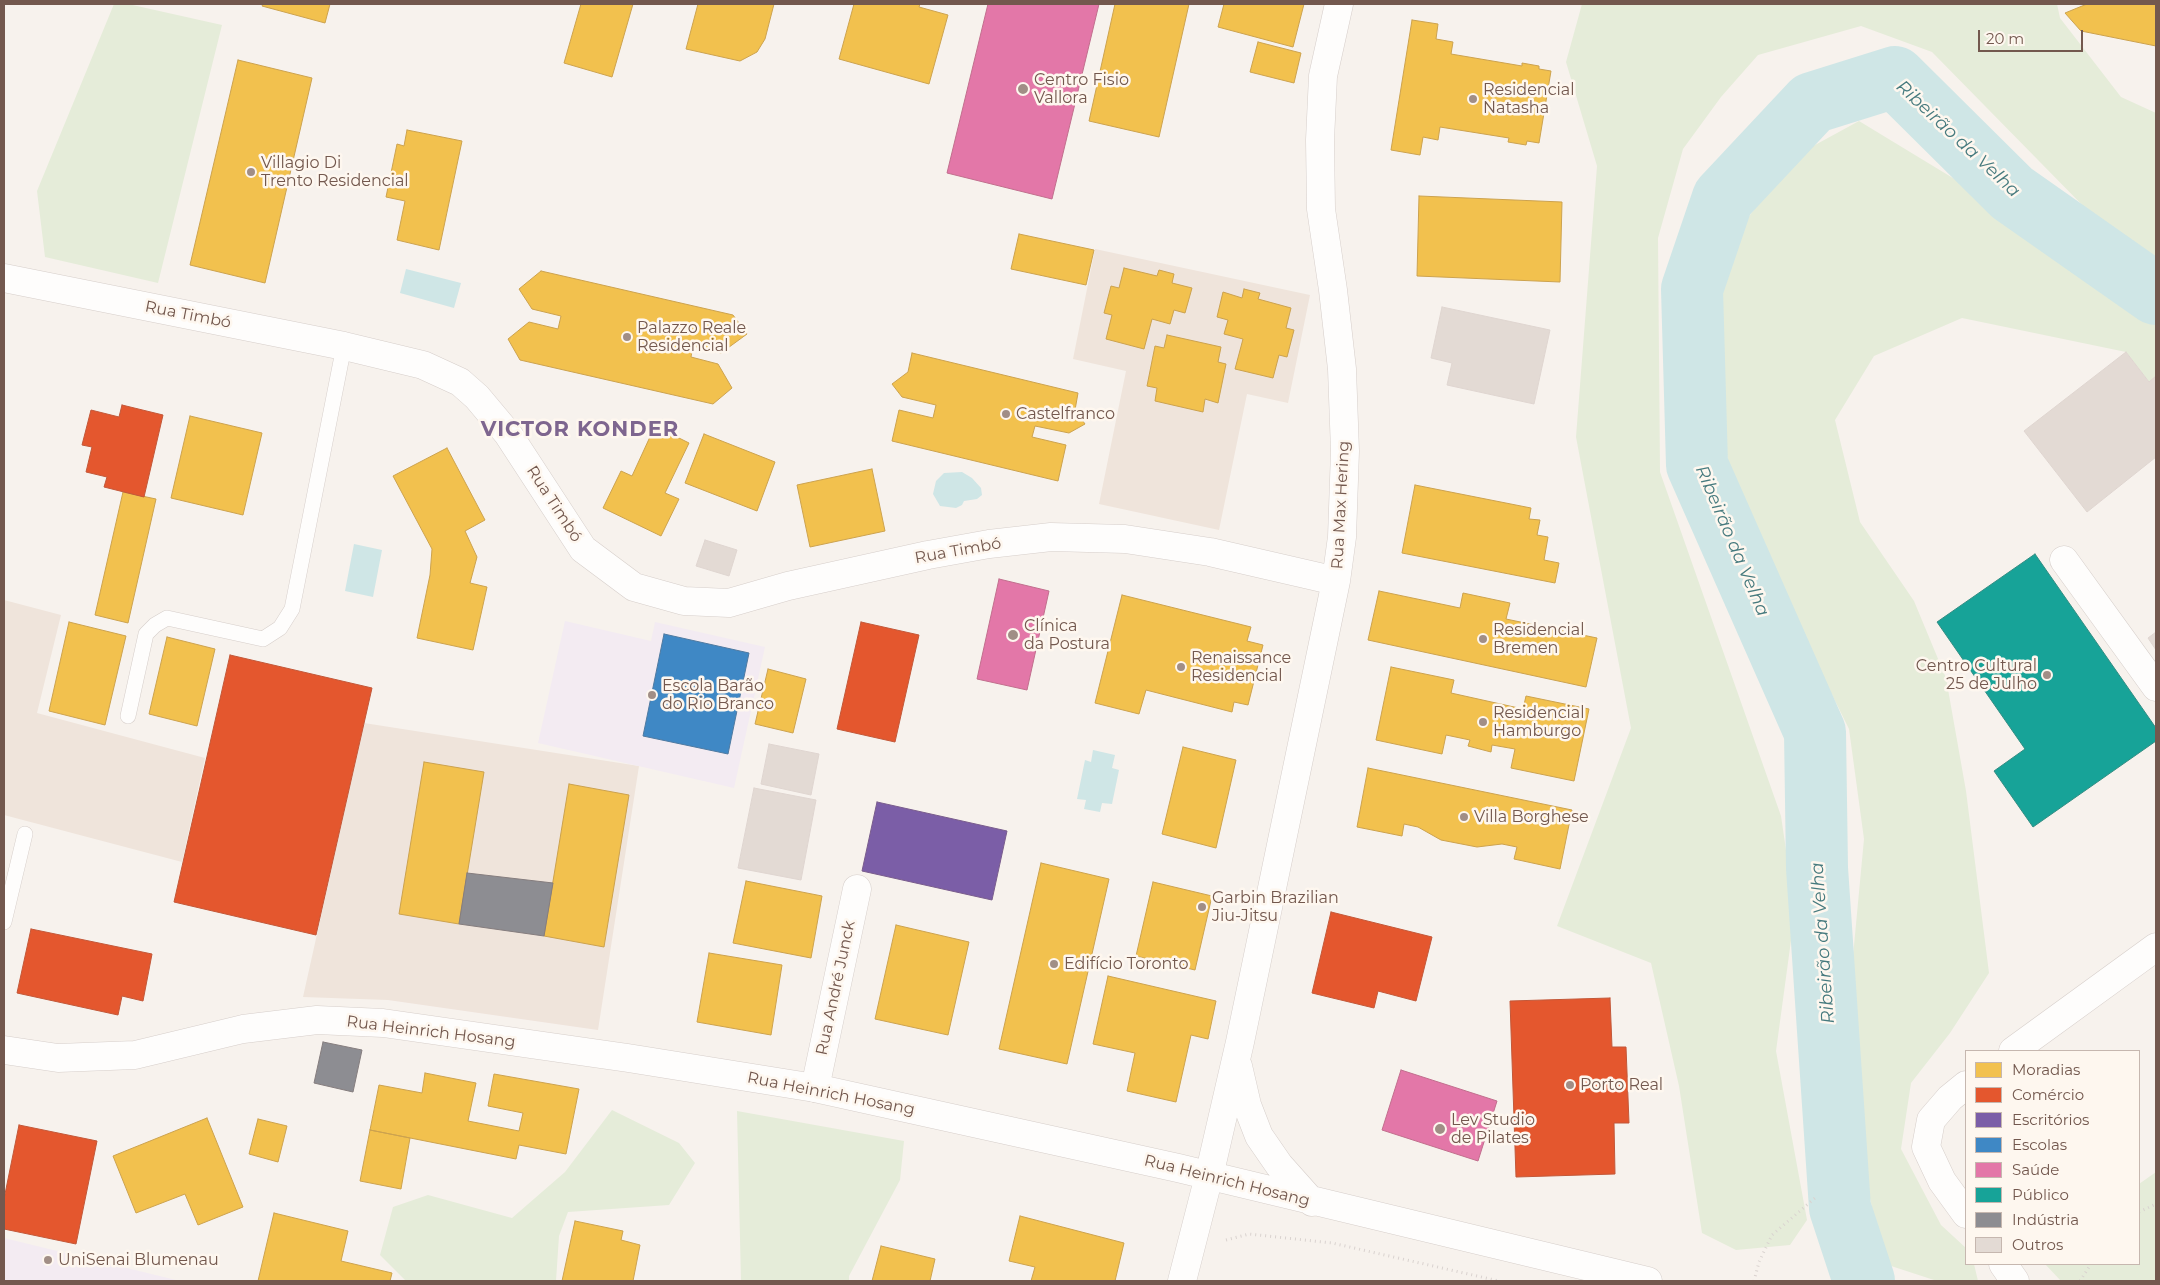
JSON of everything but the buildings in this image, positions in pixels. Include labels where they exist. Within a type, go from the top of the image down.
[{"type":"main road","name":"Rua Max Hering","points":[[1182,1281],[1236,1059],[1336,581],[1342,537],[1345,450],[1342,369],[1334,290],[1321,209],[1320,140],[1323,76],[1339,4]]},
{"type":"main road","name":"Rua Timbó","points":[[4,278],[344,346],[423,365],[460,382],[477,397],[508,434],[582,548],[634,587],[684,601],[728,603],[788,586],[928,555],[989,544],[1050,537],[1125,539],[1172,546],[1210,552],[1336,581]]},
{"type":"main road","points":[[2064,560],[2156,687]]},
{"type":"main road","name":"Rua André Junck","points":[[815,1088],[857,889]]},
{"type":"main road","points":[[2013,1050],[2156,946]]},
{"type":"main road","name":"Rua Heinrich Hosang","points":[[4,1050],[58,1058],[135,1055],[243,1029],[317,1020],[392,1025],[628,1058],[815,1088],[1209,1176],[1648,1281]]},
{"type":"main road","name":"Rua Max Hering","points":[[1236,1059],[1247,1105],[1259,1136],[1279,1165],[1312,1202]]},
{"type":"main road","points":[[1965,1086],[1950,1098],[1932,1120],[1926,1147],[1942,1181],[1965,1213]]},
{"type":"main road","points":[[2004,1265],[2016,1281]]},
{"type":"lane","points":[[128,716],[146,634],[155,624],[167,618],[263,639],[280,628],[292,610],[344,346]]},
{"type":"lane","points":[[4,922],[24,834]]},
{"type":"path","points":[[1754,1281],[1759,1262],[1772,1235],[1815,1198]]},
{"type":"path","points":[[2140,1212],[2156,1204]]},
{"type":"path","points":[[1190,1253],[1249,1234],[1332,1243],[1499,1281]]},
{"type":"path","points":[[2080,1281],[2090,1265]]},
{"type":"shaded area","points":[[1095,249],[1310,295],[1288,403],[1247,394],[1219,530],[1099,504],[1126,371],[1073,359]]},
{"type":"shaded area","points":[[406,269],[461,283],[454,308],[400,293]]},
{"type":"shaded area","points":[[962,472],[972,478],[981,488],[982,495],[977,499],[964,501],[962,505],[956,508],[940,506],[933,494],[936,481],[944,473]]},
{"type":"shaded area","points":[[354,544],[382,550],[373,597],[345,591]]},
{"type":"shaded area","points":[[4,600],[61,615],[37,713],[205,758],[182,862],[4,815]]},
{"type":"shaded area","name":"Escola Barão do Rio Branco","points":[[565,621],[651,641],[655,622],[765,647],[734,788],[538,743]]},
{"type":"shaded area","points":[[364,723],[639,766],[598,1030],[388,1000],[303,997]]},
{"type":"shaded area","points":[[1093,750],[1115,755],[1112,768],[1119,770],[1112,804],[1102,803],[1100,812],[1084,809],[1086,800],[1077,799],[1085,760],[1091,762]]},
{"type":"shaded area","name":"UniSenai Blumenau","points":[[4,1238],[180,1281],[4,1281]]},
{"type":"green space","points":[[114,4],[128,4],[222,25],[158,283],[45,257],[37,191]]},
{"type":"green space","points":[[1582,4],[2057,4],[2060,18],[2121,97],[2156,113],[2156,274],[2144,268],[1932,52],[1861,26],[1758,55],[1721,97],[1683,149],[1658,238],[1660,472],[1781,816],[1795,911],[1776,1051],[1807,1220],[1790,1245],[1736,1250],[1702,1233],[1679,1086],[1651,963],[1557,926],[1631,728],[1576,437],[1597,166],[1566,62]]},
{"type":"green space","points":[[1859,121],[1966,186],[2077,272],[2156,320],[2156,376],[2149,382],[2126,352],[1962,318],[1874,356],[1835,420],[1860,522],[1914,601],[1946,678],[1966,791],[1989,973],[1950,1033],[1911,1083],[1901,1149],[1941,1225],[1965,1247],[1965,1265],[1974,1265],[1978,1281],[1934,1280],[1885,1264],[1857,1142],[1853,956],[1864,839],[1849,729],[1734,491],[1710,366],[1727,246],[1793,157]]},
{"type":"green space","points":[[612,1110],[679,1143],[695,1163],[669,1205],[568,1212],[559,1236],[556,1281],[406,1281],[380,1255],[393,1207],[428,1195],[512,1218],[565,1172]]},
{"type":"green space","points":[[737,1111],[904,1141],[900,1180],[849,1276],[849,1281],[741,1281]]},
{"type":"green space","points":[[2156,1172],[2156,1281],[2061,1281],[2046,1265],[2140,1265],[2140,1183]]},
{"type":"waterway","name":"Ribeirão da Velha","points":[[1864,1281],[1840,1208],[1817,868],[1815,732],[1697,465],[1692,289],[1723,198],[1812,103],[1895,77],[2012,193],[2156,294]]},
{"type":"place","name":"Centro Fisio Vallora","points":[[1023,89]]},
{"type":"place","name":"Residencial Natasha","points":[[1473,99]]},
{"type":"place","name":"Villagio Di Trento Residencial","points":[[251,172]]},
{"type":"place","name":"Palazzo Reale Residencial","points":[[627,337]]},
{"type":"place","name":"Castelfranco","points":[[1006,414]]},
{"type":"place","name":"Clínica da Postura","points":[[1013,635]]},
{"type":"place","name":"Residencial Bremen","points":[[1483,639]]},
{"type":"place","name":"Renaissance Residencial","points":[[1181,667]]},
{"type":"place","name":"Centro Cultural 25 de Julho","points":[[2047,675]]},
{"type":"place","name":"Escola Barão do Rio Branco","points":[[652,695]]},
{"type":"place","name":"Residencial Hamburgo","points":[[1483,722]]},
{"type":"place","name":"Villa Borghese","points":[[1464,817]]},
{"type":"place","name":"Garbin Brazilian Jiu-Jitsu","points":[[1202,907]]},
{"type":"place","name":"Edifício Toronto","points":[[1054,964]]},
{"type":"place","name":"Porto Real","points":[[1570,1085]]},
{"type":"place","name":"Lev Studio de Pilates","points":[[1440,1129]]},
{"type":"place","name":"UniSenai Blumenau","points":[[48,1260]]},
{"type":"district","name":"VICTOR KONDER","points":[[580,430]]}]
